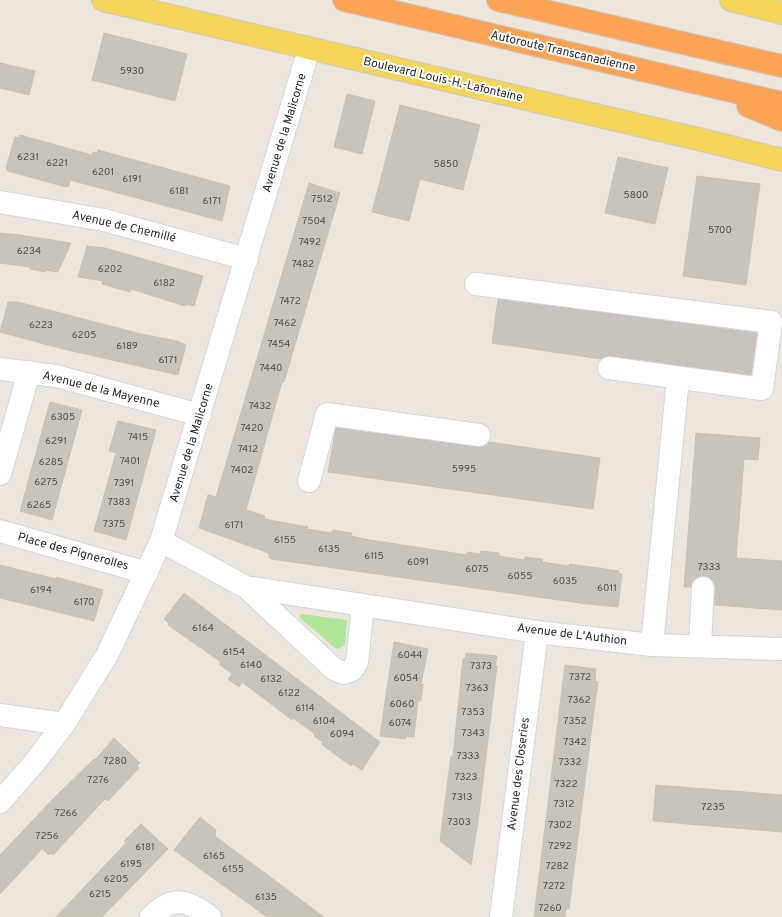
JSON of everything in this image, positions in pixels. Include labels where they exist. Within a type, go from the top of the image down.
[{"type":"highway","name":"Autoroute Transcanadienne","points":[[344,0],[782,103]]},
{"type":"highway","points":[[498,0],[782,66]]},
{"type":"highway","points":[[698,84],[782,120]]},
{"type":"main road","name":"Boulevard Louis-H.-Lafontaine","points":[[103,0],[712,142],[782,160]]},
{"type":"main road","points":[[738,1],[782,13]]},
{"type":"street","name":"Avenue de la Malicorne","points":[[0,802],[35,762],[64,724],[107,656],[161,541],[309,49]]},
{"type":"street","name":"Avenue de Chemillé","points":[[0,202],[104,220],[247,259]]},
{"type":"street","points":[[476,284],[771,322],[762,389],[609,368]]},
{"type":"street","name":"Avenue de la Mayenne","points":[[0,369],[56,376],[200,415]]},
{"type":"street","points":[[0,474],[29,372]]},
{"type":"street","points":[[652,645],[678,378]]},
{"type":"street","points":[[309,481],[327,414],[479,435]]},
{"type":"street","name":"Place des Pignerolles","points":[[0,531],[147,573]]},
{"type":"street","name":"Avenue de L'Authion","points":[[161,541],[246,587],[334,669],[344,673],[352,670],[357,662],[363,606]]},
{"type":"street","name":"Avenue de L'Authion","points":[[246,587],[537,632],[652,645],[700,645],[782,649]]},
{"type":"street","points":[[700,645],[703,588]]},
{"type":"street","name":"Avenue des Closeries","points":[[501,917],[537,632]]},
{"type":"street","points":[[0,715],[64,724]]},
{"type":"street","points":[[151,917],[160,908],[182,902],[197,907],[210,917]]},
{"type":"green space","points":[[302,614],[347,620],[345,645],[338,649],[335,648],[300,618],[299,616]]},
{"type":"building","points":[[104,33],[187,54],[175,101],[92,80]]},
{"type":"building","points":[[0,63],[35,71],[29,95],[0,88]]},
{"type":"building","points":[[347,94],[375,101],[362,154],[334,147]]},
{"type":"building","points":[[400,105],[480,125],[463,190],[420,179],[409,221],[372,212]]},
{"type":"building","points":[[20,135],[92,155],[93,152],[97,153],[98,150],[230,186],[222,221],[70,180],[69,186],[66,187],[8,171],[6,168],[15,137],[19,138]]},
{"type":"building","points":[[618,157],[668,168],[655,224],[605,213]]},
{"type":"building","points":[[697,176],[760,184],[746,285],[683,276]]},
{"type":"building","points":[[309,183],[340,193],[284,382],[282,382],[246,510],[265,516],[264,519],[308,527],[307,529],[319,531],[332,533],[333,530],[352,533],[351,536],[364,539],[467,555],[467,552],[480,554],[481,551],[499,553],[499,556],[525,560],[525,557],[542,559],[542,562],[569,566],[570,564],[619,571],[618,573],[622,574],[618,607],[587,604],[271,559],[269,557],[269,553],[199,528],[208,495],[216,497]]},
{"type":"building","points":[[0,233],[71,243],[58,272],[45,270],[45,272],[30,269],[30,267],[0,263]]},
{"type":"building","points":[[87,246],[105,248],[203,276],[194,306],[186,304],[185,306],[131,289],[130,292],[102,284],[103,281],[78,277]]},
{"type":"building","points":[[498,299],[757,333],[751,375],[611,356],[601,359],[492,343]]},
{"type":"building","points":[[8,302],[18,302],[141,334],[177,341],[186,345],[178,375],[59,348],[0,332]]},
{"type":"building","points":[[50,402],[82,410],[52,520],[20,511]]},
{"type":"building","points":[[118,421],[156,430],[126,540],[94,531],[116,453],[109,451]]},
{"type":"building","points":[[336,428],[477,447],[484,446],[489,442],[600,458],[593,509],[328,472]]},
{"type":"building","points":[[696,433],[760,438],[758,460],[744,459],[736,558],[782,561],[782,610],[715,605],[714,583],[710,578],[704,576],[697,577],[692,582],[691,587],[684,587]]},
{"type":"building","points":[[0,565],[56,579],[56,577],[103,590],[94,621],[0,598]]},
{"type":"building","points":[[184,593],[380,742],[362,770],[353,764],[351,766],[321,744],[323,742],[314,736],[315,734],[293,718],[292,720],[242,682],[239,687],[228,679],[232,674],[219,664],[221,662],[168,625],[169,624],[164,619]]},
{"type":"building","points":[[394,642],[428,649],[421,684],[423,684],[421,701],[418,701],[414,737],[406,736],[406,739],[380,736]]},
{"type":"building","points":[[466,653],[497,656],[478,822],[471,865],[440,841],[451,756],[453,756],[463,659],[465,659]]},
{"type":"building","points":[[565,665],[596,669],[595,681],[598,682],[569,909],[566,909],[565,917],[534,917]]},
{"type":"building","points":[[114,738],[140,763],[137,766],[139,768],[108,801],[105,799],[53,855],[51,853],[49,855],[42,849],[0,894],[0,855],[53,799],[94,759],[95,760]]},
{"type":"building","points":[[656,785],[782,795],[782,832],[653,821]]},
{"type":"building","points":[[200,817],[216,830],[215,836],[324,917],[267,917],[174,850]]},
{"type":"building","points":[[141,824],[168,849],[102,917],[56,917],[126,843],[124,841]]}]
